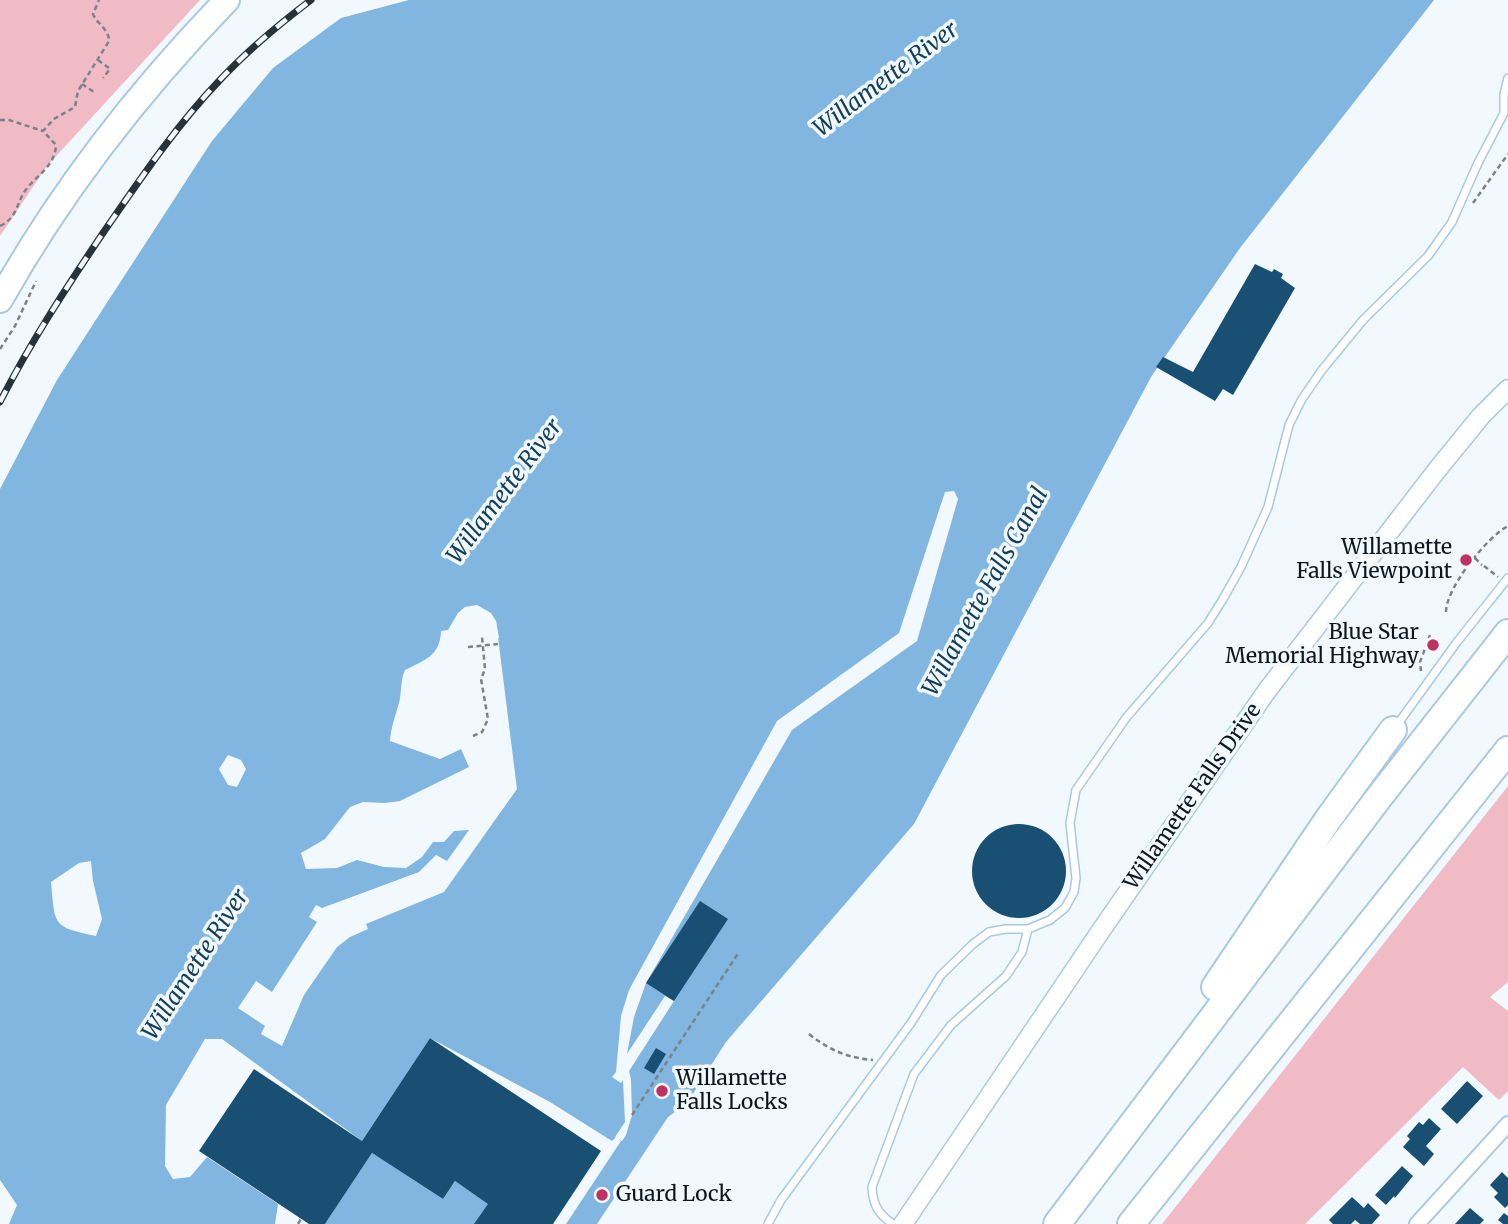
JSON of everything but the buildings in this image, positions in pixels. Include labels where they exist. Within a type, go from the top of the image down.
[{"type":"highway","points":[[0,300],[33,246],[110,136],[194,33],[227,0]]},
{"type":"highway","points":[[1056,1224],[1380,796],[1508,633]]},
{"type":"highway","points":[[1056,1224],[1329,818],[1393,730]]},
{"type":"highway","points":[[1131,1224],[1508,750]]},
{"type":"street","name":"Willamette Falls Drive","points":[[903,1224],[1107,921],[1266,692],[1480,416],[1508,389]]},
{"type":"street","points":[[1417,1224],[1508,1124]]},
{"type":"lane","points":[[768,1224],[781,1200],[941,975],[973,944],[989,933],[1006,929],[1028,929],[1050,920],[1065,908],[1074,892],[1076,870],[1070,823],[1073,797],[1084,775],[1151,687],[1208,623],[1223,599],[1241,567],[1268,507],[1289,425],[1302,399],[1363,320],[1428,256],[1452,222],[1504,113],[1504,94],[1508,78]]},
{"type":"lane","points":[[1393,730],[1506,580]]},
{"type":"lane","points":[[893,1224],[880,1215],[873,1201],[872,1187],[914,1074],[951,1025],[1006,976],[1022,952],[1028,929]]},
{"type":"path","points":[[43,131],[54,119],[75,107],[78,91],[109,41],[109,35],[93,14],[99,0]]},
{"type":"path","points":[[98,60],[110,69],[103,78]]},
{"type":"path","points":[[82,84],[94,92]]},
{"type":"path","points":[[0,120],[9,120],[43,131],[54,141],[56,151],[53,159],[24,192],[18,207],[7,222],[0,226]]},
{"type":"path","points":[[54,141],[59,136]]},
{"type":"path","points":[[1467,212],[1508,154]]},
{"type":"path","points":[[0,349],[15,326],[36,281]]},
{"type":"path","points":[[1446,612],[1451,593],[1475,558],[1490,539],[1508,526]]},
{"type":"path","points":[[1475,558],[1506,580]]},
{"type":"path","points":[[1422,671],[1420,662],[1430,635]]},
{"type":"path","points":[[473,736],[482,732],[488,719],[481,679],[485,669],[482,637]]},
{"type":"path","points":[[468,647],[498,644]]},
{"type":"path","points":[[632,1115],[739,952]]},
{"type":"path","points":[[809,1034],[845,1056],[883,1060]]},
{"type":"path","points":[[298,1224],[301,1219]]},
{"type":"shaded area","points":[[0,0],[200,0],[47,166],[0,236]]},
{"type":"shaded area","points":[[1508,786],[1508,982],[1490,997],[1508,1011],[1508,1091],[1499,1100],[1463,1067],[1305,1224],[1162,1224]]},
{"type":"water","points":[[409,0],[1434,0],[1240,248],[1151,377],[914,824],[726,1042],[687,1103],[668,1117],[597,1224],[566,1224],[621,1141],[616,1137],[612,1141],[550,1102],[430,1038],[362,1141],[222,1039],[205,1039],[166,1105],[165,1166],[173,1179],[190,1177],[207,1157],[278,1204],[275,1224],[9,1224],[17,1205],[0,1180],[0,489],[57,380],[212,141],[273,68],[341,18]],"holes":[[[477,605],[496,621],[517,789],[444,892],[366,924],[368,929],[350,937],[337,947],[304,995],[282,1046],[261,1034],[265,1026],[238,1008],[256,981],[272,992],[317,922],[309,917],[316,905],[322,908],[419,872],[436,855],[447,861],[469,830],[454,831],[444,842],[433,842],[422,857],[406,868],[384,867],[357,860],[337,868],[306,869],[301,853],[325,839],[350,807],[363,802],[400,801],[469,767],[461,749],[440,759],[390,741],[405,670],[434,652],[441,631],[448,630],[458,613]],[[228,755],[241,760],[246,769],[237,787],[228,785],[219,769]],[[91,861],[102,919],[96,936],[71,930],[58,922],[55,916],[51,882],[79,863]]]},
{"type":"water","points":[[372,1153],[443,1199],[455,1181],[489,1204],[475,1224],[325,1224]]},
{"type":"pier","points":[[954,491],[958,499],[917,641],[792,730],[646,983],[634,1017],[627,1054],[665,996],[674,1001],[629,1071],[632,1115],[622,1141],[615,1137],[625,1122],[623,1080],[621,1083],[612,1077],[616,1072],[621,1016],[629,990],[777,721],[899,633],[945,492]]},
{"type":"pier","points":[[477,605],[491,613],[496,621],[499,638],[496,637],[493,622],[488,615],[476,608],[467,610],[460,616],[451,631],[458,613],[465,607]]},
{"type":"railway","points":[[0,402],[62,295],[172,136],[241,59],[311,0]]},
{"type":"place","name":"Willamette Falls Viewpoint","points":[[1466,560]]},
{"type":"place","name":"Blue Star Memorial Highway","points":[[1433,645]]},
{"type":"place","name":"Willamette Falls Locks","points":[[662,1091]]},
{"type":"place","name":"Guard Lock","points":[[602,1195]]},
{"type":"water label","name":"Willamette River","points":[[886,80]]},
{"type":"water label","name":"Willamette River","points":[[505,492]]},
{"type":"water label","name":"Willamette Falls Canal","points":[[986,592]]},
{"type":"water label","name":"Willamette River","points":[[196,965]]}]
